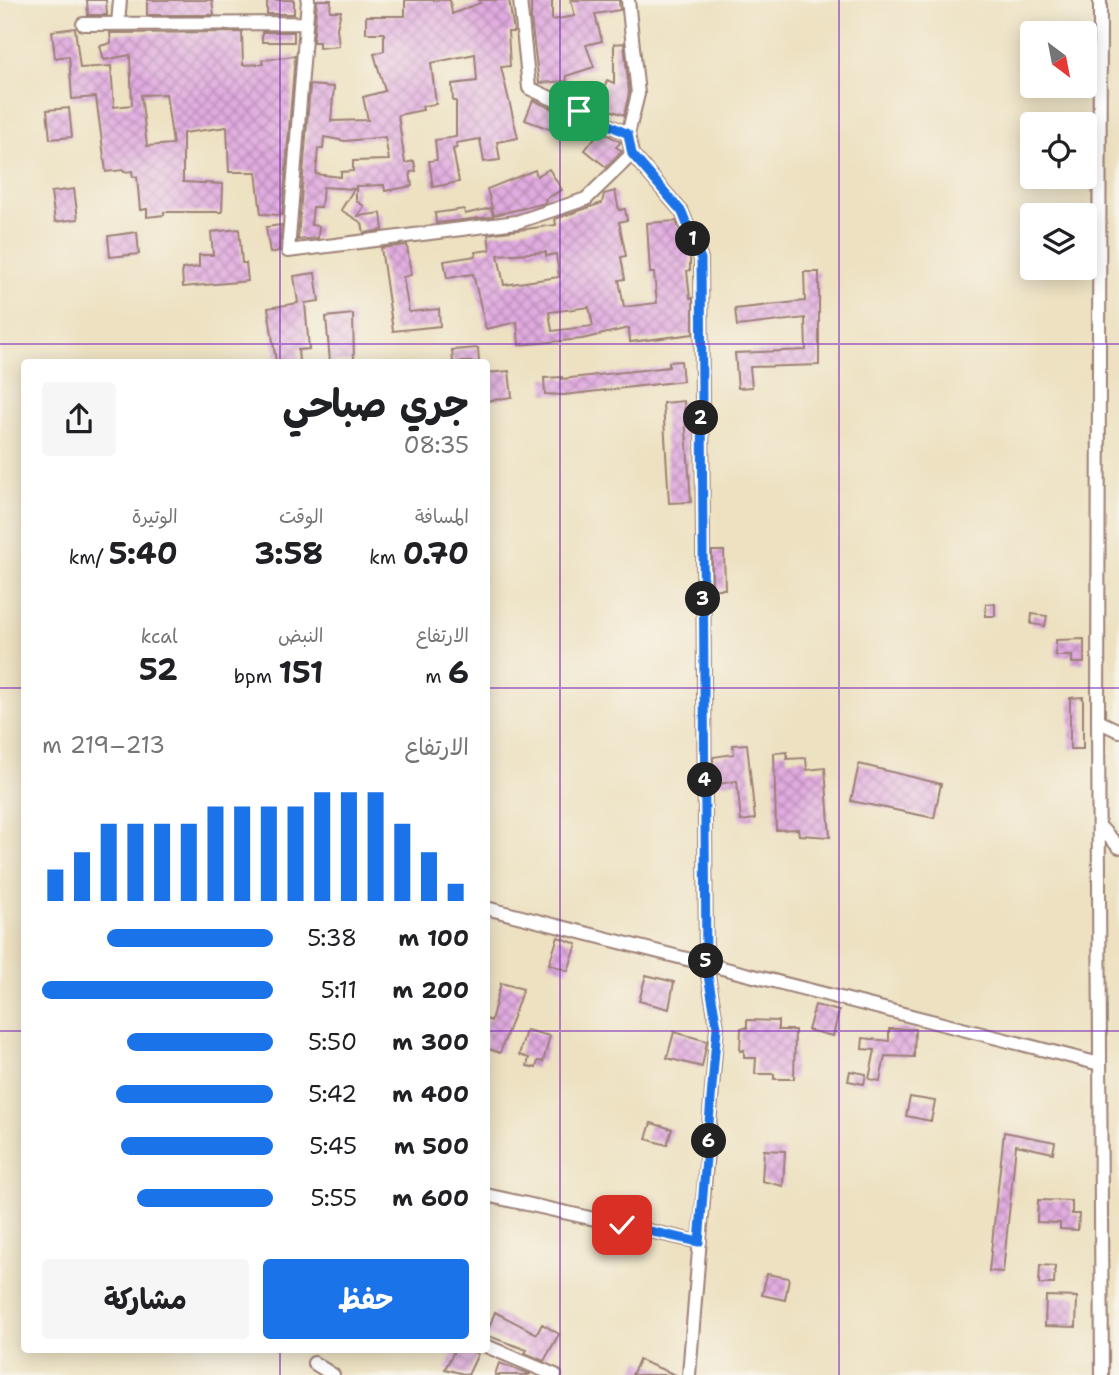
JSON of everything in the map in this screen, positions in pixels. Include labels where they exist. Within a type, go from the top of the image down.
[{"type":"street","points":[[118,24],[120,0]]},
{"type":"street","points":[[308,0],[288,251],[517,222],[586,199],[632,154]]},
{"type":"street","points":[[520,0],[529,88],[628,134]]},
{"type":"street","points":[[628,0],[638,94],[628,134],[632,154],[682,212],[701,259],[706,964],[717,1027],[688,1375]]},
{"type":"street","points":[[1100,0],[1098,721],[1102,1375]]},
{"type":"street","points":[[83,24],[306,23]]},
{"type":"street","points":[[1098,721],[1119,731]]},
{"type":"street","points":[[1099,826],[1119,846]]},
{"type":"street","points":[[490,909],[1100,1064]]},
{"type":"street","points":[[490,1196],[699,1242]]},
{"type":"street","points":[[490,1348],[555,1375]]},
{"type":"street","points":[[314,1363],[333,1375]]},
{"type":"building","points":[[87,0],[106,0],[107,15],[88,15]]},
{"type":"building","points":[[147,0],[212,0],[214,15],[147,15]]},
{"type":"building","points":[[267,0],[294,0],[294,14],[267,14]]},
{"type":"building","points":[[317,0],[331,0],[330,11],[341,11],[337,28],[339,46],[319,48],[319,42],[313,42]]},
{"type":"building","points":[[405,0],[450,0],[452,14],[480,3],[479,0],[509,0],[514,32],[508,32],[510,66],[501,67],[518,138],[497,142],[500,160],[484,162],[480,139],[456,143],[457,148],[453,149],[459,182],[433,187],[429,161],[437,160],[435,140],[456,137],[456,101],[453,101],[452,84],[477,81],[475,54],[431,63],[436,104],[422,106],[423,110],[398,115],[405,163],[414,161],[416,171],[410,172],[412,186],[385,191],[384,185],[356,186],[356,201],[364,206],[358,216],[381,213],[383,230],[364,233],[362,223],[341,210],[354,189],[323,187],[321,207],[313,207],[311,225],[319,226],[318,238],[298,240],[310,85],[334,87],[331,121],[368,120],[363,97],[385,91],[374,54],[384,51],[384,33],[366,33],[366,16],[405,16]],"holes":[[[324,137],[345,141],[385,137],[389,160],[353,161],[353,171],[341,172],[341,177],[316,174],[318,149],[323,149]]]},
{"type":"building","points":[[531,0],[552,0],[552,20],[575,16],[571,0],[619,0],[620,10],[595,14],[602,41],[586,45],[594,67],[566,76],[567,81],[539,83]]},
{"type":"building","points":[[75,28],[80,68],[111,66],[114,107],[132,105],[130,55],[104,60],[100,46],[111,43],[110,33],[242,32],[243,65],[263,64],[262,60],[295,56],[282,215],[261,214],[256,172],[229,172],[227,127],[183,133],[183,182],[223,184],[222,212],[164,212],[164,215],[147,217],[147,209],[140,210],[137,177],[133,177],[132,171],[106,172],[96,97],[72,99],[69,56],[55,58],[52,31]],"holes":[[[166,94],[173,144],[147,146],[141,95]]]},
{"type":"building","points":[[262,32],[294,32],[294,42],[262,42]]},
{"type":"building","points":[[624,43],[629,93],[624,115],[592,104],[596,93],[602,95],[607,80],[614,83],[614,44]]},
{"type":"building","points":[[533,100],[559,112],[552,130],[525,120]]},
{"type":"building","points":[[69,108],[72,137],[50,139],[47,110]]},
{"type":"building","points":[[600,131],[621,142],[616,147],[622,151],[606,167],[585,150]]},
{"type":"building","points":[[549,169],[562,190],[545,199],[546,203],[494,215],[487,189],[535,170],[537,176]]},
{"type":"building","points":[[74,189],[78,219],[55,222],[51,192]]},
{"type":"building","points":[[615,191],[619,210],[625,209],[627,220],[619,222],[626,256],[621,257],[625,279],[619,280],[624,307],[657,303],[654,273],[650,273],[647,223],[676,221],[690,254],[690,270],[687,271],[690,298],[693,298],[693,334],[630,342],[629,328],[582,339],[519,345],[517,322],[486,329],[473,274],[447,278],[444,261],[476,256],[475,252],[490,250],[488,234],[556,225],[555,219],[602,203],[604,194]],"holes":[[[546,252],[546,256],[556,254],[559,277],[504,285],[498,255]],[[589,307],[593,326],[552,331],[549,312]]]},
{"type":"building","points":[[491,208],[493,216],[490,217],[436,223],[435,213],[464,209],[465,214]]},
{"type":"building","points":[[281,225],[279,251],[270,253],[266,227]]},
{"type":"building","points":[[239,229],[242,263],[246,263],[248,281],[183,287],[182,269],[199,267],[199,255],[213,255],[211,232]]},
{"type":"building","points":[[137,232],[139,254],[110,257],[108,236]]},
{"type":"building","points":[[407,245],[411,275],[403,277],[409,312],[439,309],[440,326],[393,331],[381,248]]},
{"type":"building","points":[[804,272],[819,272],[819,365],[750,367],[752,387],[738,388],[735,353],[806,350],[805,318],[737,326],[735,309],[805,301]]},
{"type":"building","points":[[315,273],[319,301],[305,303],[309,349],[298,350],[299,359],[276,359],[268,308],[298,303],[294,276]]},
{"type":"building","points":[[353,314],[354,359],[330,359],[326,317]]},
{"type":"building","points":[[478,348],[479,359],[453,359],[452,350]]},
{"type":"building","points":[[681,361],[683,381],[564,395],[545,394],[544,378],[562,379],[669,367],[669,362]]},
{"type":"building","points":[[509,371],[512,397],[490,400],[490,373]]},
{"type":"building","points":[[684,401],[691,502],[669,503],[663,403]]},
{"type":"building","points":[[712,551],[724,551],[725,589],[712,589]]},
{"type":"building","points":[[986,604],[995,604],[995,616],[985,616]]},
{"type":"building","points":[[1032,614],[1047,616],[1045,626],[1031,624]]},
{"type":"building","points":[[1084,639],[1084,663],[1072,663],[1072,656],[1056,656],[1056,640]]},
{"type":"building","points":[[1083,697],[1083,749],[1070,749],[1070,698]]},
{"type":"building","points":[[747,744],[755,819],[741,821],[737,781],[713,785],[713,757],[734,754],[733,745]]},
{"type":"building","points":[[787,752],[787,759],[806,758],[807,770],[825,768],[830,837],[799,835],[798,829],[776,830],[774,753]]},
{"type":"building","points":[[859,764],[941,784],[934,818],[851,801]]},
{"type":"building","points":[[558,937],[577,944],[568,971],[549,964]]},
{"type":"building","points":[[646,975],[674,982],[669,1009],[639,1001]]},
{"type":"building","points":[[501,983],[523,989],[500,1053],[490,1049],[491,1021]]},
{"type":"building","points":[[815,1005],[839,1011],[833,1036],[808,1030]]},
{"type":"building","points":[[747,1020],[778,1021],[778,1030],[795,1030],[794,1079],[774,1079],[774,1074],[755,1074],[756,1058],[744,1058],[744,1050],[740,1051],[741,1028],[747,1028]]},
{"type":"building","points":[[889,1029],[915,1029],[914,1057],[885,1056],[880,1081],[869,1079],[875,1050],[862,1049],[863,1038],[889,1041]]},
{"type":"building","points":[[526,1030],[550,1036],[543,1062],[538,1061],[536,1068],[527,1066],[529,1058],[519,1055]]},
{"type":"building","points":[[674,1032],[707,1041],[702,1067],[667,1058]]},
{"type":"building","points":[[850,1071],[866,1074],[864,1084],[848,1081]]},
{"type":"building","points":[[910,1097],[935,1101],[931,1121],[906,1116]]},
{"type":"building","points":[[651,1123],[672,1129],[667,1145],[646,1139]]},
{"type":"building","points":[[1004,1132],[1055,1142],[1053,1153],[1016,1145],[1003,1272],[989,1271]]},
{"type":"building","points":[[764,1150],[785,1151],[783,1186],[762,1181]]},
{"type":"building","points":[[1038,1200],[1072,1201],[1072,1214],[1079,1214],[1078,1230],[1060,1229],[1060,1223],[1037,1222]]},
{"type":"building","points":[[1040,1265],[1055,1266],[1054,1284],[1039,1284]]},
{"type":"building","points":[[767,1274],[789,1278],[785,1300],[762,1295]]},
{"type":"building","points":[[1046,1296],[1077,1297],[1076,1327],[1045,1326]]},
{"type":"building","points":[[495,1312],[537,1334],[542,1324],[559,1334],[544,1361],[525,1353],[527,1350],[490,1336],[490,1325]]},
{"type":"building","points":[[453,1353],[478,1354],[468,1375],[445,1369]]},
{"type":"building","points":[[639,1360],[676,1375],[632,1375]]},
{"type":"building","points":[[499,1363],[530,1374],[495,1375]]},
{"type":"route","points":[[579,111],[628,134],[632,154],[682,212],[701,259],[706,964],[717,1027],[710,1126],[699,1242],[622,1225]]}]
